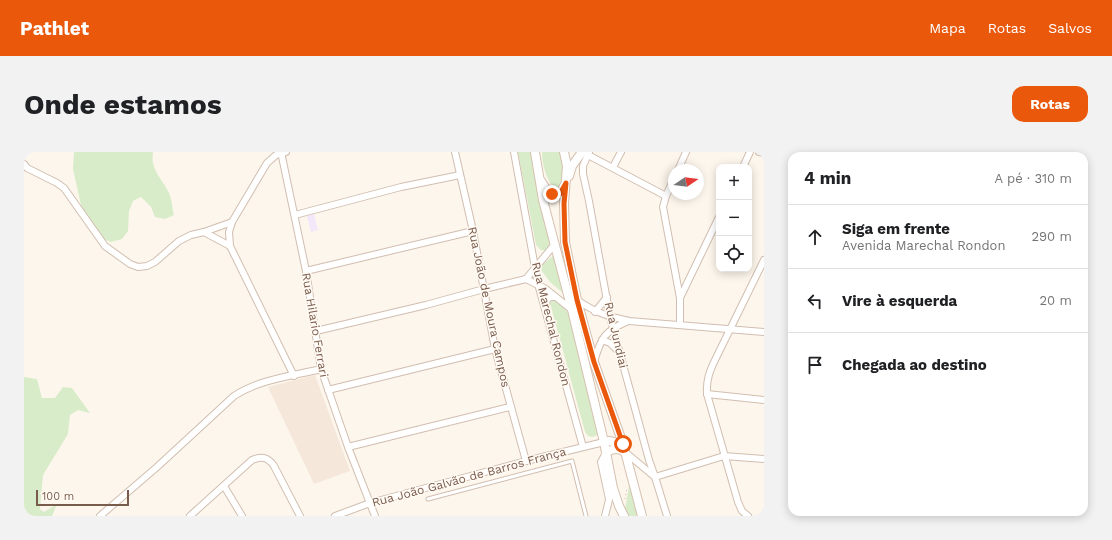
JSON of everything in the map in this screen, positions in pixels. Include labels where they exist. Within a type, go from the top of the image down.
[{"type":"main road","points":[[535,152],[543,200],[572,310],[614,488],[619,506],[624,516]]},
{"type":"main road","points":[[564,152],[567,166],[564,204],[565,242],[577,300],[594,362],[626,452],[642,516]]},
{"type":"main road","points":[[538,177],[546,189],[552,194],[560,194],[572,166],[586,153]]},
{"type":"main road","points":[[604,442],[609,441],[623,444]]},
{"type":"main road","points":[[606,453],[611,449],[616,448],[626,452]]},
{"type":"street","points":[[283,152],[276,155],[267,163],[232,222],[229,232],[230,246],[294,376]]},
{"type":"street","name":"Rua Hilario Ferrari","points":[[283,152],[306,271],[321,369],[348,447],[375,516]]},
{"type":"street","name":"Rua João de Moura Campos","points":[[455,152],[473,231],[495,349],[526,461]]},
{"type":"street","name":"Rua Marechal Rondon","points":[[514,152],[538,284],[583,447]]},
{"type":"street","points":[[613,167],[621,152]]},
{"type":"street","points":[[681,164],[686,152]]},
{"type":"street","points":[[744,164],[750,152]]},
{"type":"street","points":[[759,152],[764,153]]},
{"type":"street","points":[[586,153],[666,196]]},
{"type":"street","name":"Rua Jundiai","points":[[586,153],[583,174],[612,328],[649,460],[667,516]]},
{"type":"street","points":[[25,168],[57,183],[64,188],[105,246],[130,264],[138,267],[147,266],[155,262],[179,241],[191,235],[232,222]]},
{"type":"street","points":[[295,215],[401,187],[460,175]]},
{"type":"street","points":[[668,192],[663,208],[680,298],[680,325]]},
{"type":"street","points":[[680,298],[716,223]]},
{"type":"street","points":[[306,271],[473,231]]},
{"type":"street","points":[[204,232],[230,246]]},
{"type":"street","points":[[316,331],[426,305],[526,279],[536,269],[555,244]]},
{"type":"street","points":[[748,516],[742,510],[738,502],[707,394],[706,384],[709,374],[764,260]]},
{"type":"street","points":[[526,279],[538,284],[572,310]]},
{"type":"street","points":[[545,308],[547,300],[550,297],[556,297]]},
{"type":"street","points":[[595,312],[607,297]]},
{"type":"street","points":[[577,300],[595,312],[629,321],[764,332]]},
{"type":"street","points":[[594,362],[598,348],[607,333],[612,328],[629,321]]},
{"type":"street","points":[[602,340],[613,345],[619,353]]},
{"type":"street","points":[[328,390],[495,349]]},
{"type":"street","points":[[100,516],[157,467],[234,396],[246,388],[259,383],[321,369]]},
{"type":"street","points":[[707,394],[764,400]]},
{"type":"street","points":[[348,447],[510,407]]},
{"type":"street","name":"Rua João Galvão de Barros França","points":[[335,516],[370,504],[526,461],[604,442]]},
{"type":"street","points":[[626,452],[655,477],[724,456],[764,459]]},
{"type":"street","points":[[606,453],[601,462],[609,499]]},
{"type":"street","points":[[190,516],[252,460],[259,457],[270,460],[300,516]]},
{"type":"street","points":[[224,486],[242,516]]},
{"type":"street","points":[[605,516],[609,499],[614,488]]},
{"type":"lane","points":[[428,499],[572,461],[586,516]]},
{"type":"path","points":[[619,506],[624,504],[627,489]]},
{"type":"shaded area","points":[[314,214],[318,230],[311,232],[307,216]]},
{"type":"shaded area","points":[[315,375],[350,471],[314,484],[268,387]]},
{"type":"green space","points":[[74,152],[153,152],[153,164],[157,174],[170,195],[174,215],[165,219],[155,217],[151,207],[141,197],[133,201],[129,211],[128,231],[122,239],[111,242],[101,238],[85,223],[73,169]]},
{"type":"green space","points":[[518,152],[533,152],[552,246],[547,251],[541,250],[536,245]]},
{"type":"green space","points":[[542,152],[561,152],[564,169],[561,187],[558,189],[554,189],[547,176]]},
{"type":"green space","points":[[554,255],[563,293],[550,282],[541,270],[543,264]]},
{"type":"green space","points":[[554,300],[564,308],[570,318],[599,434],[593,437],[588,436],[585,432],[550,303]]},
{"type":"green space","points":[[24,377],[37,379],[42,398],[55,398],[63,387],[72,388],[90,413],[78,410],[70,415],[68,434],[43,475],[40,509],[44,512],[57,504],[52,516],[24,516]]},
{"type":"green space","points":[[630,480],[639,516],[628,516],[625,508]]},
{"type":"route","points":[[552,194],[560,194],[566,183],[564,204],[565,242],[577,300],[594,362],[623,444]]}]
